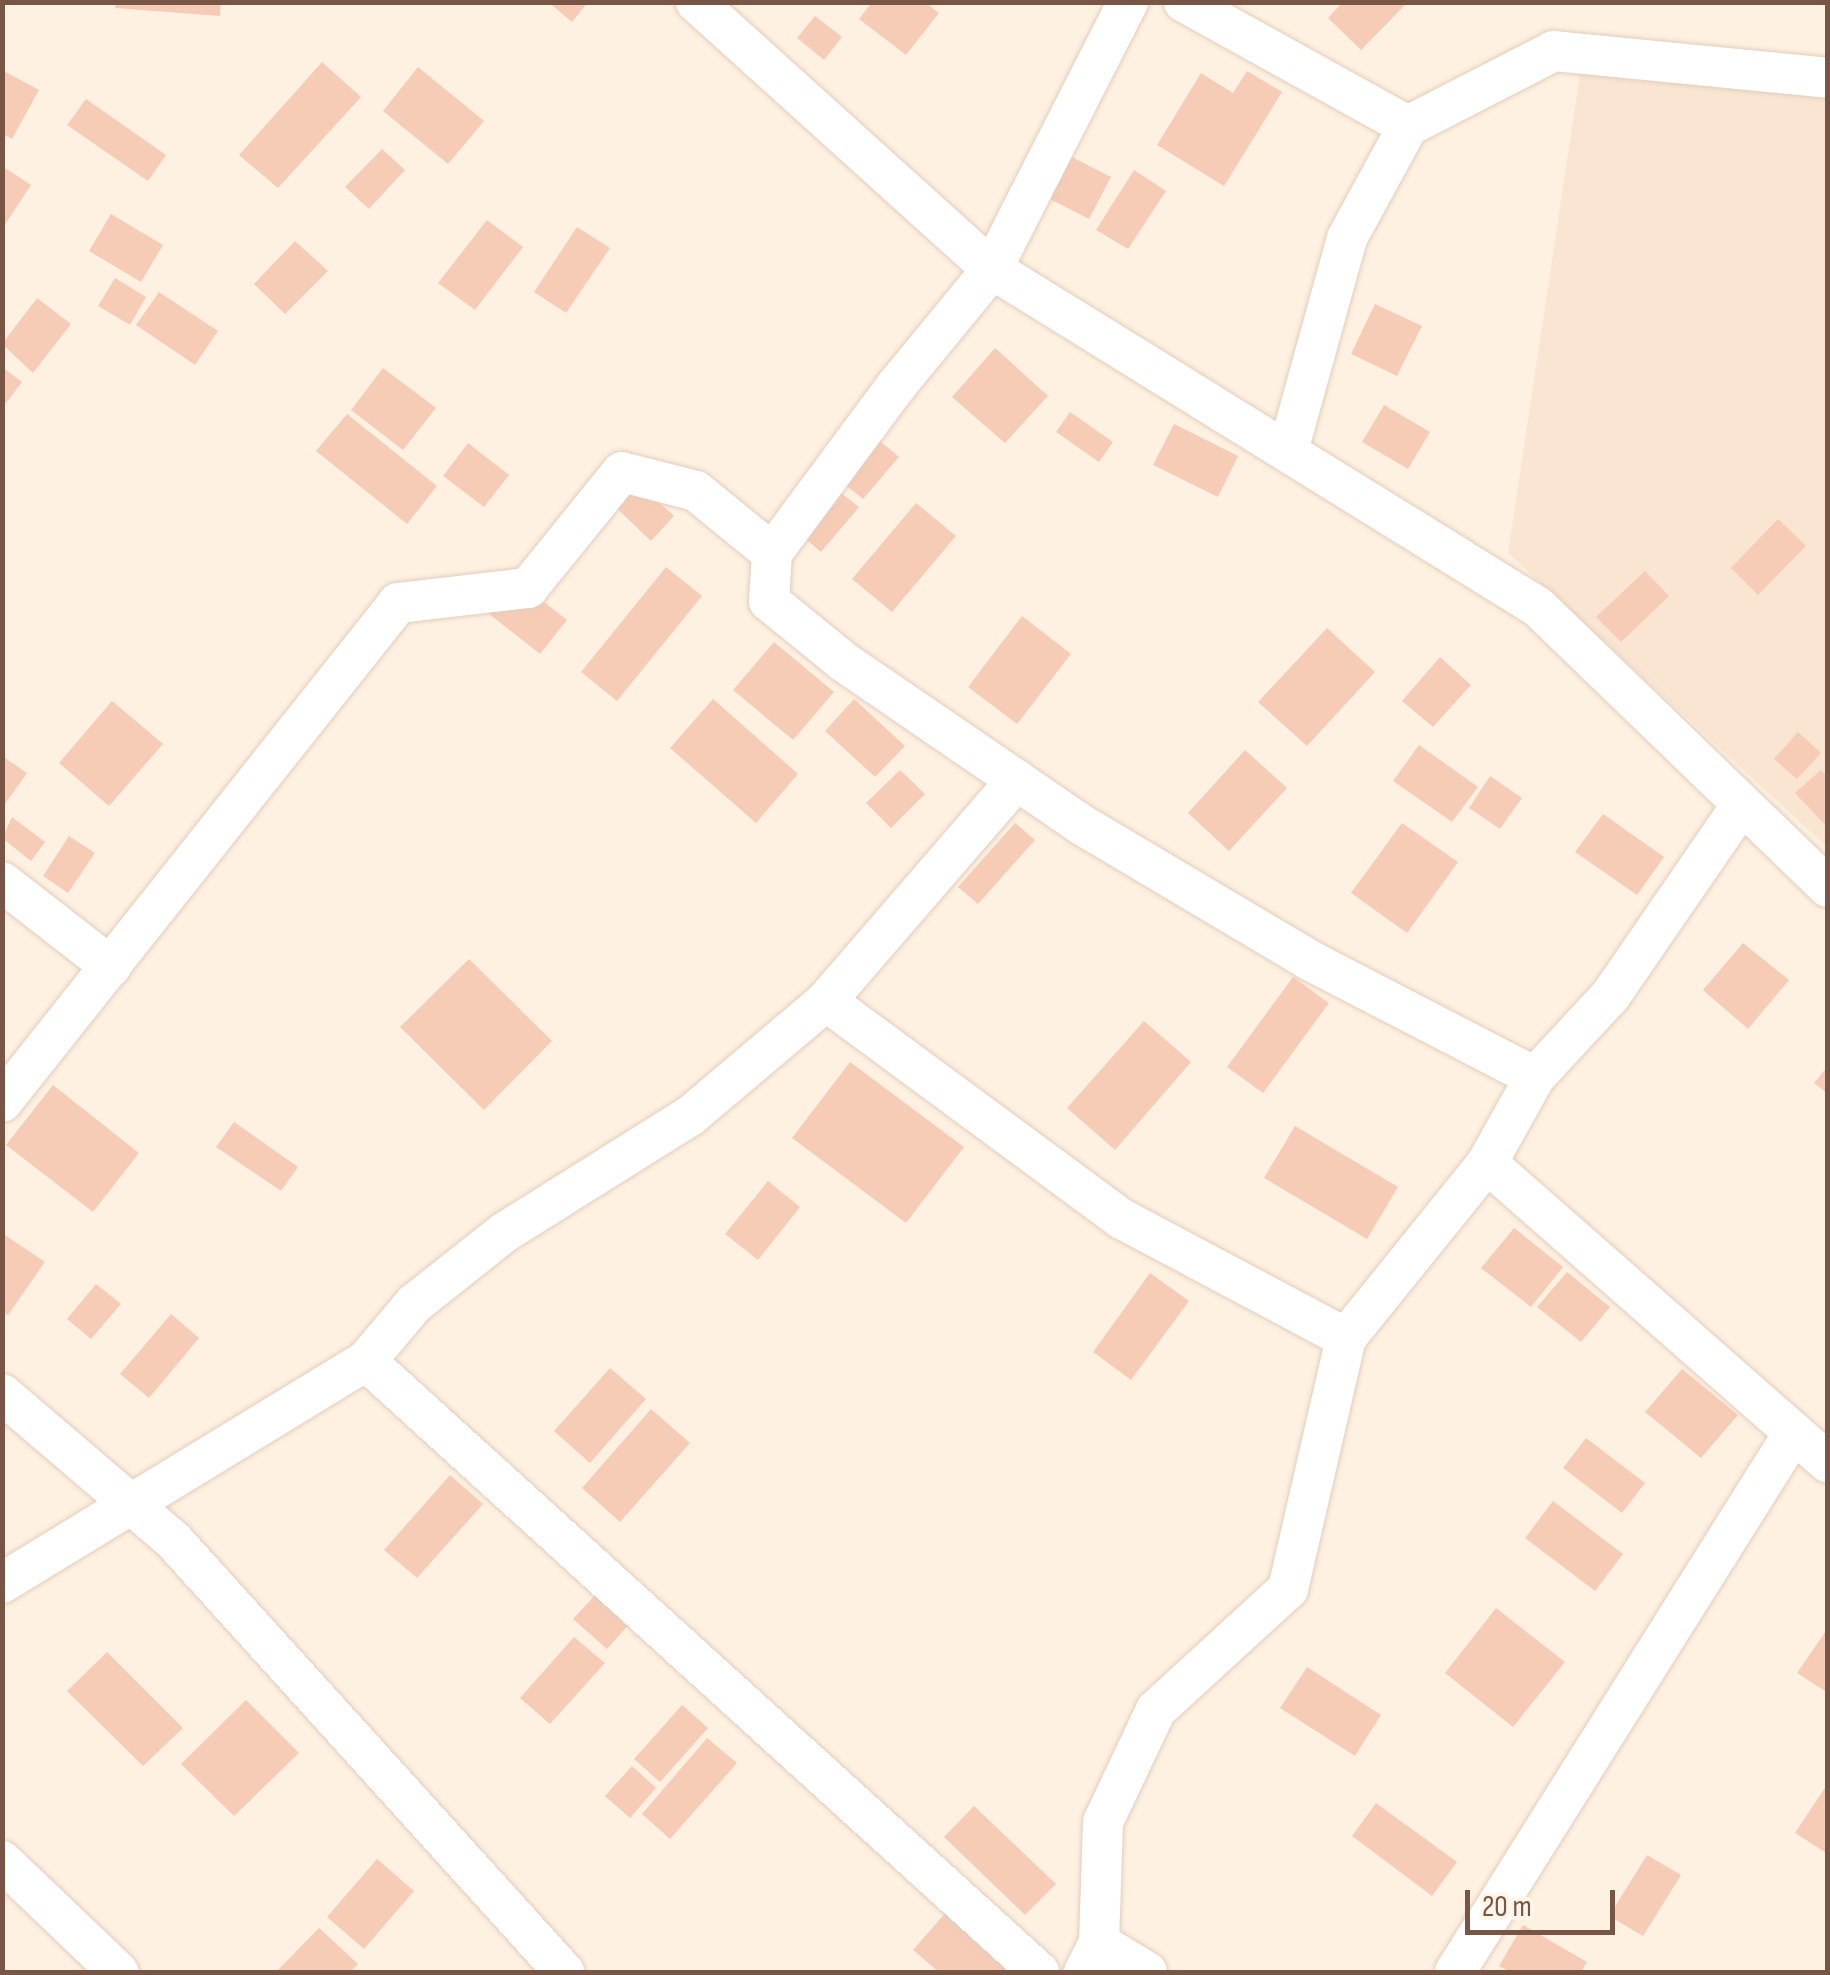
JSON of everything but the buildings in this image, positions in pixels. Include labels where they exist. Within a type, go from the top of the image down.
[{"type":"street","points":[[696,2],[992,269],[1538,607],[1828,887]]},
{"type":"street","points":[[1128,2],[992,269],[896,386],[772,554],[769,601],[844,662],[1017,780],[1309,960],[1535,1078]]},
{"type":"street","points":[[1184,2],[1408,126]]},
{"type":"street","points":[[1288,451],[1347,238],[1408,126],[1554,51],[1826,79]]},
{"type":"street","points":[[2,1102],[398,603],[528,588],[622,472],[696,491],[772,554]]},
{"type":"street","points":[[2,1584],[366,1362],[414,1304],[505,1232],[690,1116],[826,1001],[1017,780]]},
{"type":"street","points":[[1146,1972],[1092,1958],[1103,1822],[1156,1710],[1288,1589],[1346,1338],[1487,1163],[1535,1078],[1611,996],[1742,806]]},
{"type":"street","points":[[2,882],[112,967]]},
{"type":"street","points":[[826,1001],[1122,1219],[1346,1338]]},
{"type":"street","points":[[1487,1163],[1828,1463]]},
{"type":"street","points":[[366,1362],[1039,1972]]},
{"type":"street","points":[[2,1394],[173,1540],[564,1972]]},
{"type":"street","points":[[1455,1972],[1793,1434]]},
{"type":"street","points":[[2,1860],[118,1972]]},
{"type":"shaded area","points":[[1583,54],[1828,94],[1827,847],[1508,553]]}]
